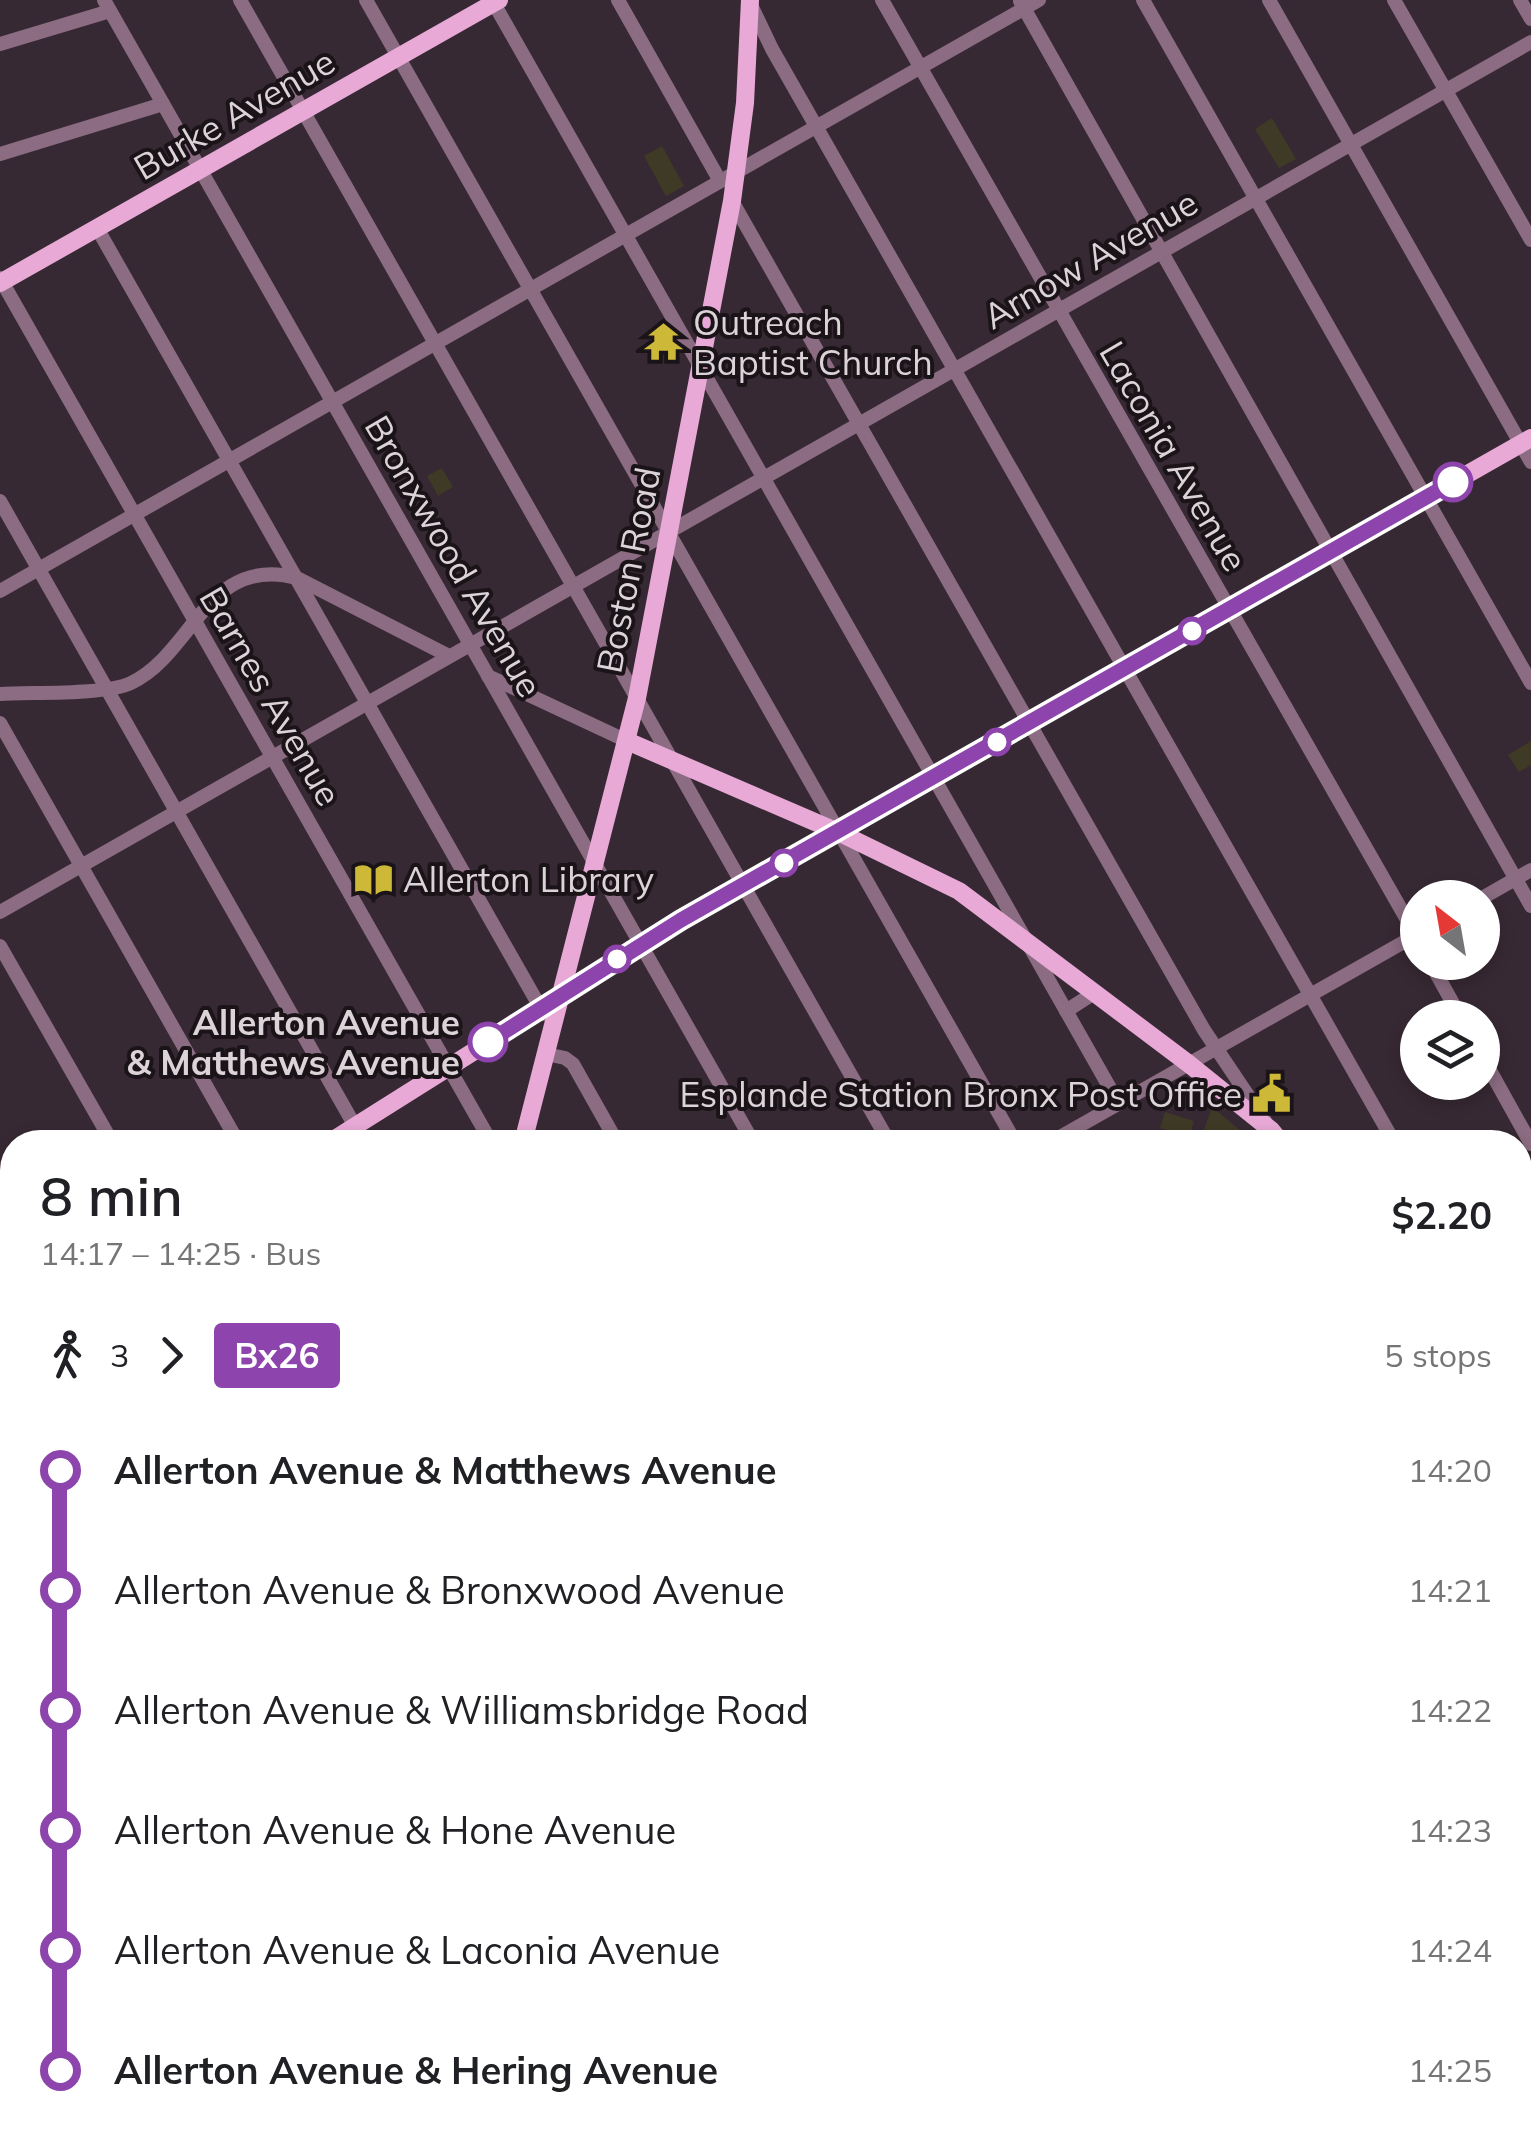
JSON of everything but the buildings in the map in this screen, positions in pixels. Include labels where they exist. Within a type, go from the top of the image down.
[{"type":"main road","name":"Burke Avenue","points":[[1,281],[495,1]]},
{"type":"main road","name":"Boston Road","points":[[526,1130],[636,698],[732,201],[728,176],[750,1]]},
{"type":"main road","points":[[364,1130],[448,1067],[640,945],[1526,441]]},
{"type":"main road","points":[[627,741],[838,832],[959,891],[1189,1064],[1269,1130]]},
{"type":"street","points":[[240,0],[882,1130]]},
{"type":"street","points":[[366,0],[1008,1130]]},
{"type":"street","points":[[618,0],[728,176]]},
{"type":"street","name":"Laconia Avenue","points":[[882,0],[1400,907]]},
{"type":"street","points":[[0,590],[919,68],[1022,4],[1038,0]]},
{"type":"street","points":[[1143,0],[1531,683]]},
{"type":"street","points":[[1269,0],[1526,441],[1531,462]]},
{"type":"street","points":[[1394,0],[1531,240]]},
{"type":"street","points":[[1520,0],[1531,18]]},
{"type":"street","points":[[495,1],[1119,1104]]},
{"type":"street","points":[[750,1],[772,50],[1387,1130]]},
{"type":"street","points":[[1022,4],[1531,906]]},
{"type":"street","points":[[0,44],[107,6]]},
{"type":"street","name":"Bronxwood Avenue","points":[[107,6],[746,1130]]},
{"type":"street","name":"Arnow Avenue","points":[[0,912],[1531,42]]},
{"type":"street","points":[[0,154],[163,104]]},
{"type":"street","points":[[732,201],[1217,1048],[1272,1130]]},
{"type":"street","points":[[97,228],[552,1029]]},
{"type":"street","name":"Barnes Avenue","points":[[1,281],[484,1130]]},
{"type":"street","points":[[0,501],[357,1130]]},
{"type":"street","points":[[0,694],[127,685],[146,674],[171,650],[216,598],[252,575],[271,571],[297,578],[449,656]]},
{"type":"street","points":[[488,676],[627,741]]},
{"type":"street","points":[[0,723],[231,1130]]},
{"type":"street","points":[[1500,888],[1531,870]]},
{"type":"street","points":[[1072,1130],[1400,945]]},
{"type":"street","points":[[0,946],[105,1130]]},
{"type":"street","points":[[1066,1011],[1094,994]]},
{"type":"street","points":[[546,1054],[573,1064],[610,1130]]},
{"type":"street","points":[[1500,1088],[1523,1130]]},
{"type":"shaded area","points":[[1272,118],[1296,159],[1279,168],[1255,129]]},
{"type":"shaded area","points":[[662,146],[684,186],[666,196],[644,156]]},
{"type":"shaded area","points":[[442,468],[453,487],[438,496],[427,476]]},
{"type":"shaded area","points":[[1531,741],[1531,765],[1519,772],[1508,755]]},
{"type":"shaded area","points":[[1212,1107],[1240,1130],[1204,1130]]},
{"type":"shaded area","points":[[1165,1112],[1194,1121],[1191,1130],[1160,1128]]},
{"type":"bus line","name":"Bx26","points":[[488,1042],[681,920],[1453,482]]},
{"type":"place","name":"Outreach Baptist Church","points":[[663,342]]},
{"type":"place","name":"Allerton Library","points":[[373,879]]},
{"type":"place","name":"Allerton Avenue & Matthews Avenue","points":[[488,1042]]},
{"type":"place","name":"Esplande Station Bronx Post Office","points":[[1272,1094]]}]
